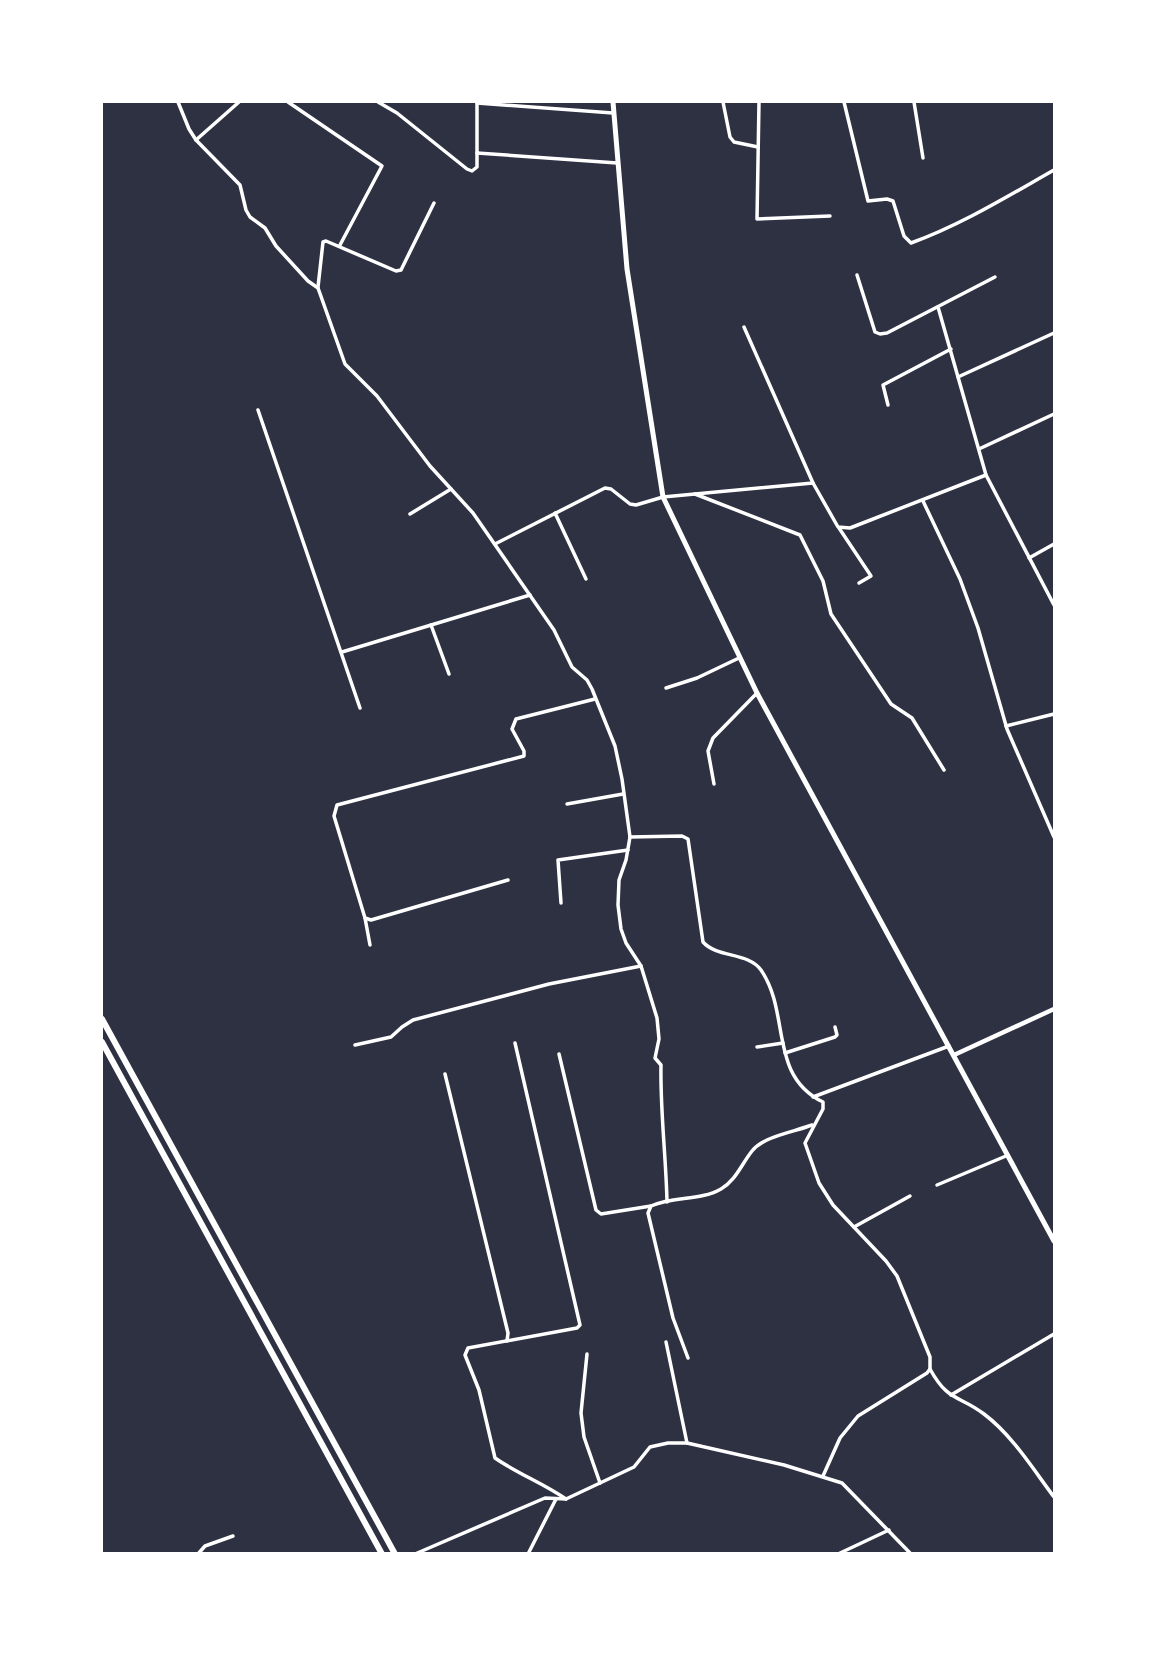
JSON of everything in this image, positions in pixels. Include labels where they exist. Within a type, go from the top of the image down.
[{"type":"highway","points":[[102,1019],[394,1553]]},
{"type":"highway","points":[[102,1042],[383,1553]]},
{"type":"main road","points":[[613,102],[627,269],[663,497],[757,693],[1006,1156],[1055,1241]]},
{"type":"street","points":[[178,102],[196,140],[240,185],[250,216],[265,228],[276,246],[308,281],[318,288]]},
{"type":"street","points":[[196,140],[239,102]]},
{"type":"street","points":[[288,102],[382,166],[340,245]]},
{"type":"street","points":[[380,102],[467,169],[475,170],[477,102],[613,113]]},
{"type":"street","points":[[723,102],[730,137],[734,142],[758,148]]},
{"type":"street","points":[[759,102],[757,219],[830,216]]},
{"type":"street","points":[[844,102],[868,201],[893,201],[904,236],[911,243],[1055,170]]},
{"type":"street","points":[[914,102],[923,159]]},
{"type":"street","points":[[477,153],[617,163]]},
{"type":"street","points":[[435,203],[398,271],[329,240],[323,242],[318,288],[345,364],[377,397],[473,513],[495,544],[554,630],[572,667],[587,680],[614,746],[630,837],[619,880],[618,905],[621,929],[626,943],[641,966],[657,1018],[659,1039],[655,1058],[661,1065],[660,1101],[665,1137],[667,1202]]},
{"type":"street","points":[[857,275],[875,332],[880,334],[887,333],[995,277]]},
{"type":"street","points":[[938,307],[986,475],[1055,605]]},
{"type":"street","points":[[744,327],[813,483],[871,576],[859,583]]},
{"type":"street","points":[[958,377],[1055,332]]},
{"type":"street","points":[[888,405],[883,386],[951,349]]},
{"type":"street","points":[[258,410],[360,708]]},
{"type":"street","points":[[979,449],[1055,414]]},
{"type":"street","points":[[838,527],[850,528],[986,475]]},
{"type":"street","points":[[495,544],[605,488],[636,505],[663,497],[813,483]]},
{"type":"street","points":[[411,514],[451,489]]},
{"type":"street","points":[[695,495],[800,535],[823,581],[831,614],[891,704],[912,718],[944,770]]},
{"type":"street","points":[[923,501],[960,579],[978,628],[1006,726],[1055,837]]},
{"type":"street","points":[[555,513],[586,579]]},
{"type":"street","points":[[1029,558],[1055,544]]},
{"type":"street","points":[[342,652],[530,595]]},
{"type":"street","points":[[431,625],[449,674]]},
{"type":"street","points":[[666,688],[697,678],[739,658]]},
{"type":"street","points":[[714,784],[708,751],[713,738],[757,693]]},
{"type":"street","points":[[370,945],[365,918],[334,816],[337,805],[524,756],[512,729],[516,719],[595,699]]},
{"type":"street","points":[[1006,726],[1055,714]]},
{"type":"street","points":[[566,804],[624,794]]},
{"type":"street","points":[[630,837],[682,836],[688,839],[703,942],[711,948],[757,965],[763,973],[777,1011],[785,1053],[794,1079],[813,1097],[823,1102],[824,1106],[807,1137],[805,1148],[819,1183],[833,1205],[897,1276],[930,1356],[930,1370],[941,1386],[951,1395],[982,1412],[995,1424],[1055,1497]]},
{"type":"street","points":[[561,903],[558,860],[628,850]]},
{"type":"street","points":[[365,918],[371,920],[508,880]]},
{"type":"street","points":[[355,1045],[391,1037],[413,1020],[438,1013],[549,984],[641,966]]},
{"type":"street","points":[[954,1055],[1055,1009]]},
{"type":"street","points":[[785,1053],[835,1037],[835,1027]]},
{"type":"street","points":[[757,1047],[783,1043]]},
{"type":"street","points":[[515,1044],[580,1325],[577,1328],[468,1348],[466,1355],[479,1390],[495,1458],[515,1472],[544,1483],[566,1499]]},
{"type":"street","points":[[813,1097],[949,1046]]},
{"type":"street","points":[[559,1054],[596,1210],[601,1214],[652,1206],[722,1189],[737,1176],[752,1151],[760,1144],[814,1125]]},
{"type":"street","points":[[445,1074],[505,1320],[507,1341]]},
{"type":"street","points":[[937,1185],[1006,1156]]},
{"type":"street","points":[[854,1227],[910,1196]]},
{"type":"street","points":[[652,1206],[648,1213],[673,1318],[688,1358]]},
{"type":"street","points":[[951,1395],[1055,1334]]},
{"type":"street","points":[[666,1342],[687,1443]]},
{"type":"street","points":[[587,1354],[581,1413],[584,1437],[600,1483]]},
{"type":"street","points":[[823,1476],[840,1438],[858,1416],[930,1370]]},
{"type":"street","points":[[415,1553],[545,1498],[566,1499],[634,1467],[650,1447],[687,1443],[842,1483],[911,1553]]},
{"type":"street","points":[[528,1553],[556,1499]]},
{"type":"street","points":[[838,1553],[888,1530]]},
{"type":"street","points":[[198,1553],[205,1546],[233,1536]]}]
